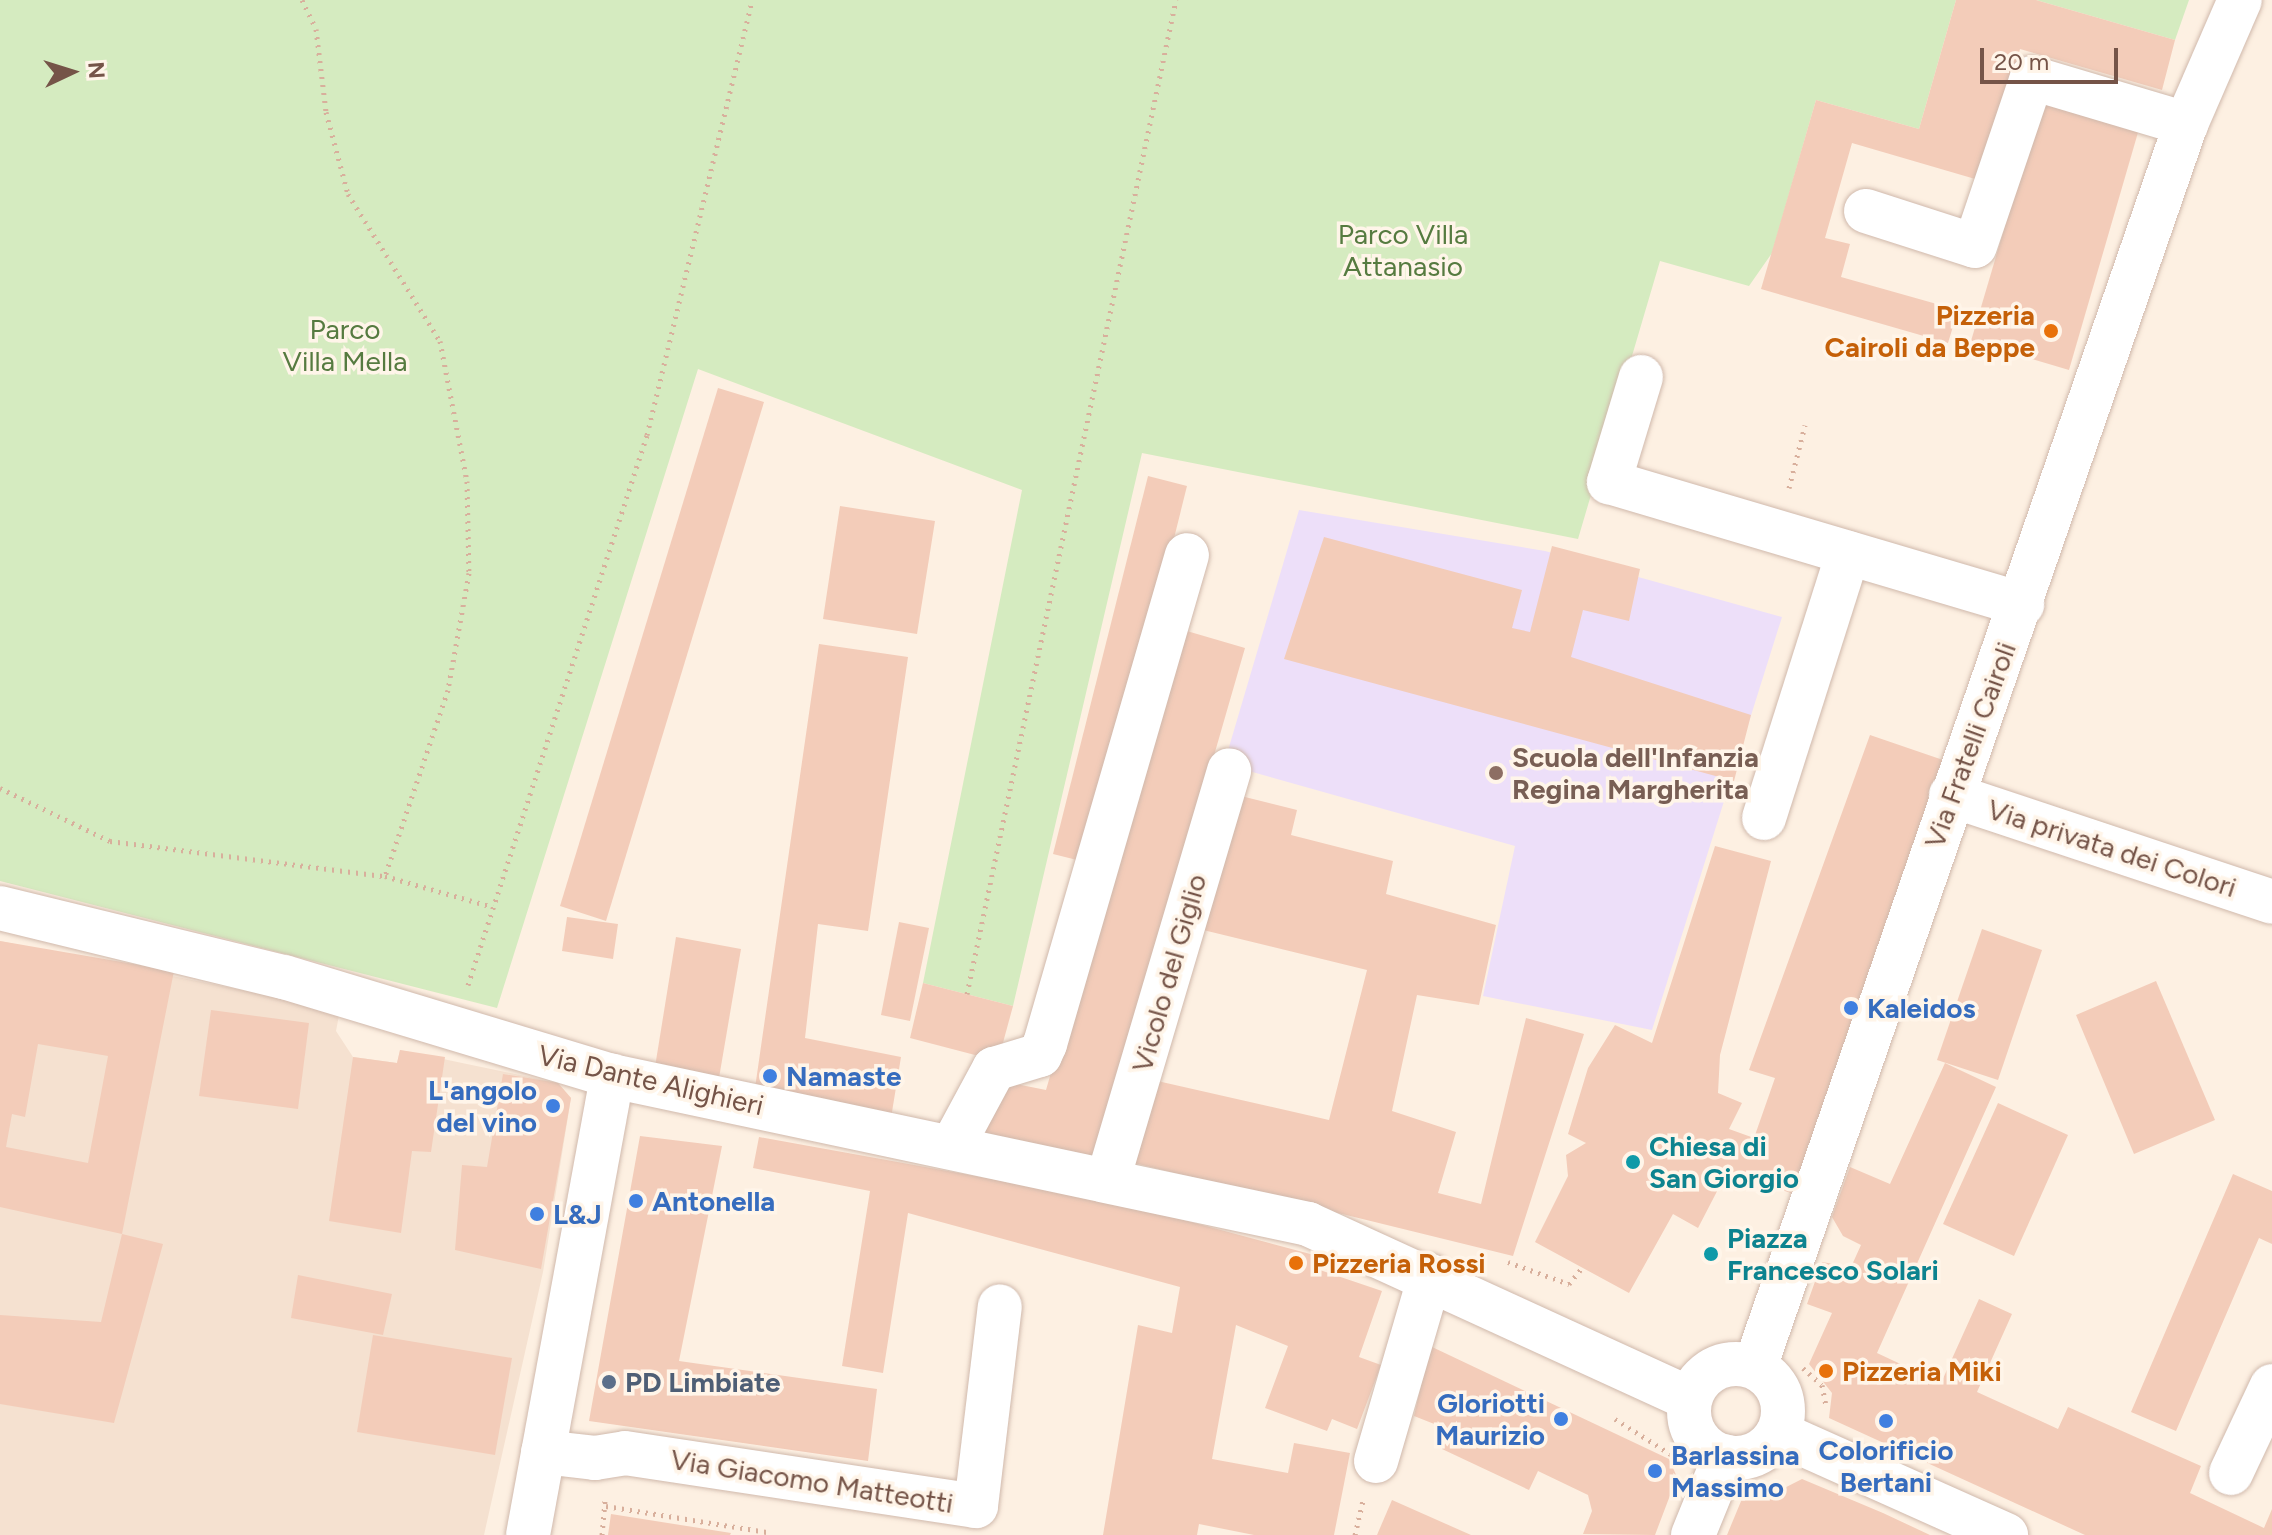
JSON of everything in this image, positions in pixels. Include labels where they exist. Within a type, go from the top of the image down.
[{"type":"street","name":"Via Fratelli Cairoli","points":[[1755,1367],[2186,124],[2241,1]]},
{"type":"street","points":[[1866,211],[1975,246],[2032,78],[2186,124]]},
{"type":"street","points":[[1641,377],[1609,482],[2022,604]]},
{"type":"street","points":[[1764,818],[1848,553]]},
{"type":"street","points":[[952,1147],[994,1069],[1040,1055],[1045,1044],[1187,555]]},
{"type":"street","name":"Vicolo del Giglio","points":[[1109,1176],[1229,770]]},
{"type":"street","name":"Via privata dei Colori","points":[[1951,795],[2272,902]]},
{"type":"street","name":"Via Dante Alighieri","points":[[0,908],[284,977],[612,1076],[952,1147],[1109,1176],[1308,1224],[1430,1276]]},
{"type":"street","points":[[528,1535],[612,1076]]},
{"type":"street","points":[[1376,1461],[1430,1276],[1690,1399]]},
{"type":"street","name":"Via Giacomo Matteotti","points":[[543,1452],[595,1458],[625,1453],[976,1506],[1000,1306]]},
{"type":"street","points":[[1693,1535],[1739,1471],[1778,1433],[1777,1388],[1755,1367],[1713,1370],[1690,1399],[1694,1432],[1739,1471]]},
{"type":"street","points":[[2231,1473],[2272,1386]]},
{"type":"street","points":[[1778,1433],[2006,1535]]},
{"type":"path","points":[[302,0],[316,29],[326,112],[348,194],[440,341],[467,481],[469,573],[448,690],[385,876]]},
{"type":"path","points":[[468,986],[647,435],[752,0]]},
{"type":"path","points":[[967,994],[1176,0]]},
{"type":"path","points":[[1778,531],[1805,425]]},
{"type":"path","points":[[0,788],[110,841],[385,876],[493,907]]},
{"type":"path","points":[[1602,1413],[1661,1442],[1684,1471]]},
{"type":"path","points":[[595,1458],[606,1506],[602,1535]]},
{"type":"path","points":[[1739,1471],[1776,1488],[1794,1477]]},
{"type":"path","points":[[606,1506],[767,1532]]},
{"type":"shaded area","name":"Scuola dell'Infanzia Regina Margherita","points":[[1299,510],[1545,551],[1782,617],[1652,1030],[1483,996],[1515,846],[1224,764]]},
{"type":"shaded area","points":[[0,941],[340,1010],[336,1031],[353,1057],[397,1063],[400,1050],[558,1083],[571,1098],[543,1272],[484,1535],[0,1535]]},
{"type":"green space","points":[[0,0],[1956,0],[1919,129],[1816,100],[1772,253],[1749,286],[1660,261],[1578,539],[1142,453],[1013,1006],[923,983],[1022,490],[698,369],[497,1008],[0,881]]},
{"type":"green space","points":[[2036,0],[2189,0],[2175,40]]},
{"type":"building","points":[[1956,0],[2036,0],[2175,40],[2162,90],[2020,49],[1982,181],[1852,143],[1825,238],[1850,244],[1841,277],[1958,310],[1948,343],[1761,289],[1816,100],[1919,129]]},
{"type":"building","points":[[2042,101],[2139,129],[2069,370],[1971,341]]},
{"type":"building","points":[[718,388],[764,402],[606,921],[560,906]]},
{"type":"building","points":[[1148,476],[1187,486],[1093,864],[1053,854]]},
{"type":"building","points":[[840,506],[935,521],[917,634],[823,619]]},
{"type":"building","points":[[1324,537],[1522,590],[1512,628],[1530,632],[1552,546],[1640,569],[1629,621],[1583,610],[1571,657],[1751,715],[1734,781],[1284,659]]},
{"type":"building","points":[[1180,629],[1245,648],[1097,1161],[972,1133],[990,1079],[1046,1090]]},
{"type":"building","points":[[819,644],[908,657],[868,931],[818,924],[805,1038],[901,1057],[891,1118],[755,1088]]},
{"type":"building","points":[[1870,735],[1943,760],[1794,1194],[1727,1172],[1698,1228],[1673,1214],[1629,1293],[1535,1242],[1568,1176],[1566,1155],[1586,1143],[1568,1134],[1588,1068],[1615,1025],[1652,1043],[1715,846],[1771,861],[1720,1055],[1718,1093],[1742,1103],[1729,1129],[1754,1138],[1775,1078],[1749,1070]]},
{"type":"building","points":[[1229,793],[1297,810],[1291,835],[1393,861],[1386,894],[1496,925],[1479,1005],[1417,995],[1392,1111],[1456,1132],[1438,1193],[1481,1204],[1526,1018],[1584,1034],[1513,1256],[1130,1162],[1153,1080],[1329,1120],[1367,970],[1195,928]]},
{"type":"building","points":[[567,917],[618,924],[613,959],[562,951]]},
{"type":"building","points":[[899,922],[929,928],[910,1021],[881,1015]]},
{"type":"building","points":[[1982,929],[2042,950],[1998,1080],[1937,1060]]},
{"type":"building","points":[[676,937],[741,949],[719,1078],[655,1067]]},
{"type":"building","points":[[0,941],[174,971],[122,1234],[0,1207]],"holes":[[[38,1044],[108,1056],[88,1163],[6,1147],[12,1114],[25,1117]]]},
{"type":"building","points":[[2156,981],[2215,1120],[2134,1154],[2076,1015]]},
{"type":"building","points":[[923,983],[1013,1006],[998,1061],[910,1038]]},
{"type":"building","points":[[211,1010],[309,1023],[298,1109],[199,1096]]},
{"type":"building","points":[[400,1050],[445,1057],[431,1152],[412,1151],[401,1233],[329,1221],[353,1057],[397,1063]]},
{"type":"building","points":[[1945,1063],[1996,1087],[1877,1353],[1941,1383],[1979,1299],[2012,1314],[1977,1392],[2058,1429],[2068,1407],[2201,1466],[2190,1493],[2264,1528],[2272,1509],[2272,1535],[2085,1535],[1829,1418],[1832,1393],[1809,1364],[1832,1313],[1807,1304],[1822,1262],[1851,1267],[1861,1245],[1843,1236],[1832,1217],[1850,1167],[1890,1184]]},
{"type":"building","points":[[503,1074],[558,1083],[571,1098],[541,1269],[455,1250],[462,1165],[487,1167]]},
{"type":"building","points":[[1998,1103],[2068,1135],[2014,1256],[1943,1224]]},
{"type":"building","points":[[640,1136],[722,1146],[679,1361],[877,1389],[868,1461],[589,1421]]},
{"type":"building","points":[[759,1137],[1113,1201],[1314,1255],[1311,1267],[1382,1291],[1359,1357],[1381,1365],[1357,1429],[1332,1419],[1327,1431],[1265,1408],[1288,1346],[1236,1325],[1212,1459],[1288,1473],[1294,1443],[1350,1453],[1334,1535],[1254,1535],[1199,1524],[1197,1535],[1103,1535],[1138,1325],[1172,1333],[1180,1287],[908,1213],[883,1373],[842,1366],[870,1191],[753,1168]]},
{"type":"building","points":[[2233,1174],[2272,1191],[2272,1244],[2259,1238],[2176,1431],[2131,1412]]},
{"type":"building","points":[[122,1234],[163,1244],[114,1423],[0,1404],[0,1315],[101,1322]]},
{"type":"building","points":[[298,1275],[392,1294],[383,1335],[291,1318]]},
{"type":"building","points":[[373,1335],[512,1358],[495,1455],[357,1432]]},
{"type":"building","points":[[1430,1346],[1669,1459],[1677,1477],[1655,1535],[1583,1534],[1592,1511],[1588,1495],[1538,1471],[1529,1490],[1442,1449],[1452,1431],[1414,1416]]},
{"type":"building","points":[[1802,1479],[1930,1535],[1727,1535],[1744,1494],[1765,1498]]},
{"type":"building","points":[[1392,1500],[1471,1535],[1377,1535]]},
{"type":"building","points":[[611,1514],[731,1533],[608,1535]]},
{"type":"place","name":"Pizzeria Cairoli da Beppe","points":[[2051,331]]},
{"type":"place","name":"Scuola dell'Infanzia Regina Margherita","points":[[1496,773]]},
{"type":"place","name":"Kaleidos","points":[[1851,1008]]},
{"type":"place","name":"Namaste","points":[[770,1076]]},
{"type":"place","name":"L'angolo del vino","points":[[553,1106]]},
{"type":"place","name":"Chiesa di San Giorgio","points":[[1633,1162]]},
{"type":"place","name":"Antonella","points":[[636,1201]]},
{"type":"place","name":"L&J","points":[[537,1214]]},
{"type":"place","name":"Piazza Francesco Solari","points":[[1711,1254]]},
{"type":"place","name":"Pizzeria Rossi","points":[[1296,1263]]},
{"type":"place","name":"Pizzeria Miki","points":[[1826,1371]]},
{"type":"place","name":"PD Limbiate","points":[[609,1382]]},
{"type":"place","name":"Gloriotti Maurizio","points":[[1561,1419]]},
{"type":"place","name":"Colorificio Bertani","points":[[1886,1421]]},
{"type":"place","name":"Barlassina Massimo","points":[[1655,1471]]},
{"type":"park label","name":"Parco Villa Attanasio","points":[[1403,250]]},
{"type":"park label","name":"Parco Villa Mella","points":[[345,345]]}]
